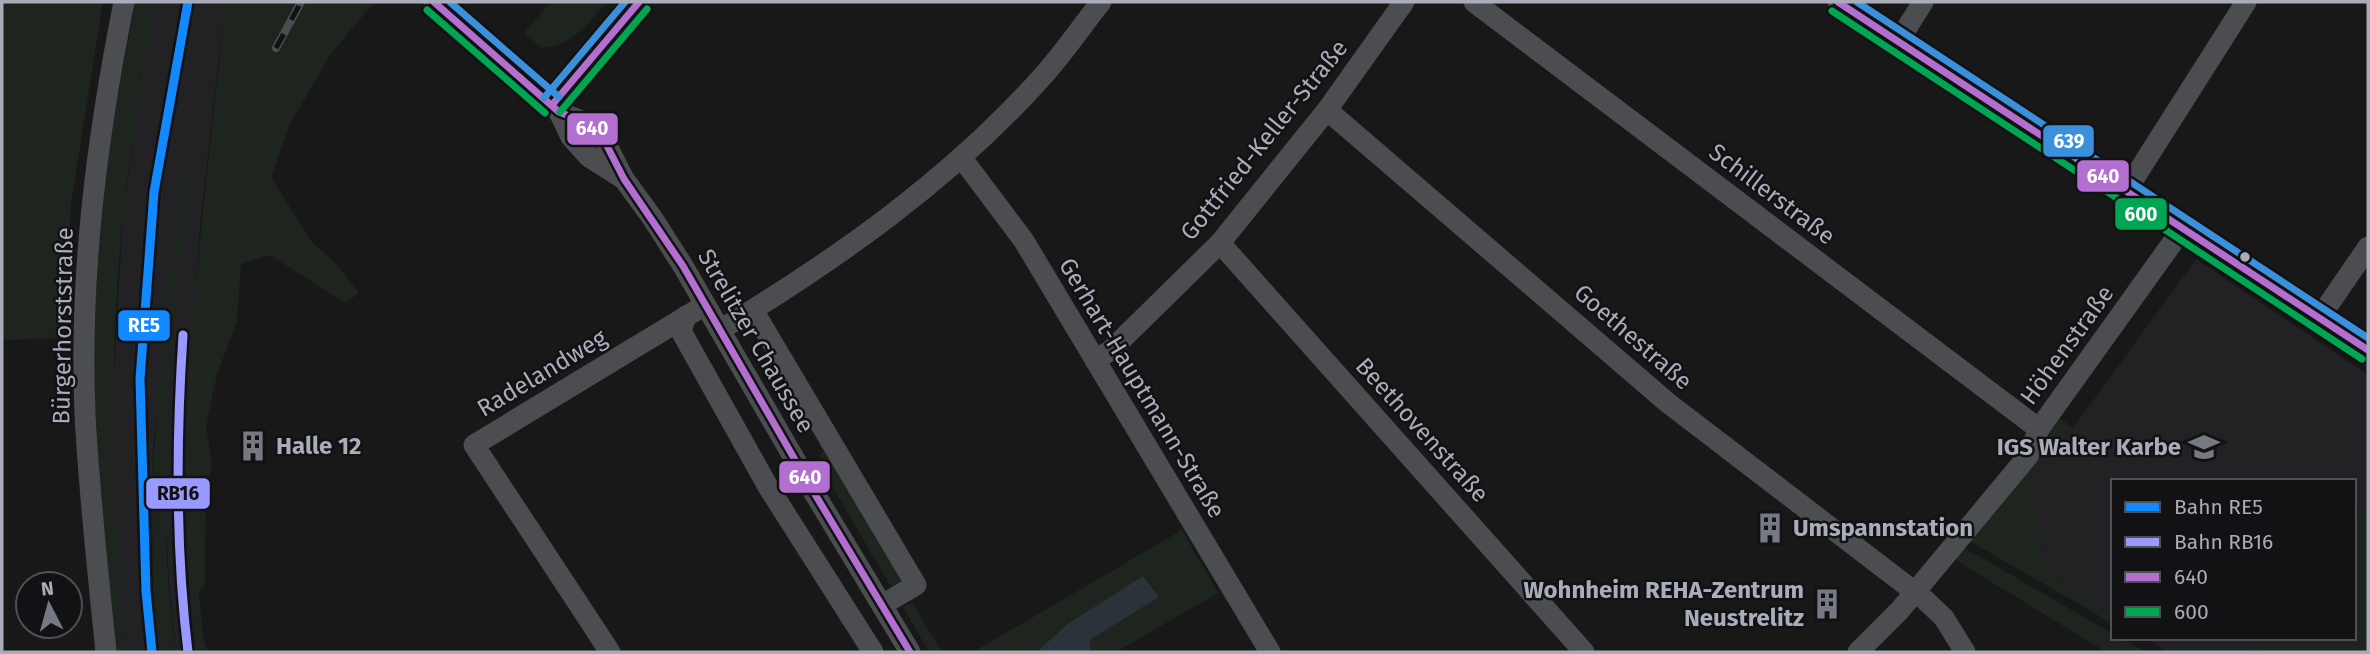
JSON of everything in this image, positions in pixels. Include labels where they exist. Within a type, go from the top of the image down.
[{"type":"street","name":"Bürgerhorststraße","points":[[106,652],[85,412],[85,333],[89,236],[99,143],[124,2]]},
{"type":"street","name":"Strelitzer Chaussee","points":[[435,2],[555,108],[587,123],[606,144],[624,179],[653,219],[910,652]]},
{"type":"street","points":[[555,108],[639,2]]},
{"type":"street","points":[[720,330],[880,224],[961,157],[1042,77],[1101,2]]},
{"type":"street","name":"Gottfried-Keller-Straße","points":[[1095,360],[1110,351],[1220,243],[1327,110],[1404,2]]},
{"type":"street","name":"Schillerstraße","points":[[1474,2],[2039,429]]},
{"type":"street","points":[[1838,2],[2368,349]]},
{"type":"street","points":[[1898,41],[1923,2]]},
{"type":"street","points":[[2126,191],[2246,2]]},
{"type":"street","name":"Goethestraße","points":[[1327,110],[1668,403],[1915,592],[1944,618],[1965,652]]},
{"type":"street","name":"Gerhart-Hauptmann-Straße","points":[[961,157],[1024,241],[1270,652]]},
{"type":"street","name":"Höhenstraße","points":[[1858,652],[1900,610],[2028,456],[2039,429],[2183,228]]},
{"type":"street","name":"Beethovenstraße","points":[[1220,243],[1584,652]]},
{"type":"street","points":[[2320,317],[2368,247]]},
{"type":"street","name":"Radelandweg","points":[[610,652],[474,445],[705,305]]},
{"type":"street","name":"Strelitzer Chaussee","points":[[753,310],[916,585],[882,605]]},
{"type":"street","name":"Strelitzer Chaussee","points":[[686,316],[681,331],[767,485],[873,652]]},
{"type":"shaded area","points":[[2,2],[103,2],[71,203],[64,338],[2,340]]},
{"type":"shaded area","points":[[135,2],[155,2],[150,43],[141,60],[139,74],[141,88],[118,270],[114,379],[115,489],[125,652],[115,652],[94,394],[95,290],[105,179]]},
{"type":"shaded area","points":[[155,2],[225,2],[200,224],[188,397],[186,510],[189,595],[197,652],[176,652],[165,511],[167,398],[187,186],[179,186],[153,448],[151,550],[159,652],[125,652],[117,550],[114,376],[123,215],[141,88],[141,60],[150,43]]},
{"type":"shaded area","points":[[225,2],[374,2],[331,54],[290,124],[271,177],[311,241],[336,264],[359,293],[345,303],[270,255],[241,264],[237,321],[217,374],[206,426],[212,466],[206,487],[205,585],[199,592],[203,638],[208,652],[197,652],[187,546],[187,423],[194,302]]},
{"type":"shaded area","points":[[551,2],[606,2],[571,38],[563,43],[542,48],[524,33]]},
{"type":"shaded area","points":[[184,162],[188,162],[187,186],[171,361],[166,477],[169,593],[176,652],[159,652],[154,594],[153,477],[161,360],[179,186]]},
{"type":"shaded area","name":"IGS Walter Karbe","points":[[2196,259],[2368,375],[2368,652],[2167,652],[2149,640],[2356,640],[2356,479],[2111,479],[2111,615],[2044,568],[2029,465],[2058,417],[2073,428]]},
{"type":"shaded area","points":[[2058,417],[2072,428],[2060,445],[2049,429]]},
{"type":"shaded area","points":[[823,441],[908,585],[895,593],[820,466],[824,464],[819,455],[824,452],[819,443]]},
{"type":"shaded area","points":[[2029,465],[2044,568],[2111,615],[2111,623],[1968,540]]},
{"type":"shaded area","points":[[2368,499],[2368,652],[2254,652],[2263,640],[2356,640],[2356,515]]},
{"type":"shaded area","points":[[1182,530],[1218,593],[1116,652],[1091,652],[1090,640],[1159,597],[1143,576],[1066,625],[1037,652],[973,652]]},
{"type":"shaded area","points":[[1963,547],[2111,633],[2111,640],[2124,640],[2145,652],[2106,652],[1954,559]]},
{"type":"shaded area","points":[[1143,576],[1159,597],[1090,640],[1091,652],[1037,652],[1066,625]]},
{"type":"shaded area","points":[[912,602],[942,652],[929,652],[903,607]]},
{"type":"railway","points":[[276,48],[301,2]]},
{"type":"rail line","name":"RE5","points":[[152,652],[146,591],[140,379],[154,192],[188,2]]},
{"type":"rail line","name":"RB16","points":[[183,335],[178,494],[188,652]]},
{"type":"transit line","name":"640","points":[[434,2],[559,112],[587,123],[606,144],[624,179],[683,266],[910,652]]},
{"type":"transit line","name":"639","points":[[450,2],[559,97]]},
{"type":"transit line","name":"639","points":[[544,98],[625,2]]},
{"type":"transit line","name":"640","points":[[552,105],[639,2]]},
{"type":"transit line","name":"640","points":[[1838,2],[2368,350]]},
{"type":"transit line","name":"639","points":[[1857,2],[2368,338]]},
{"type":"transit line","name":"600","points":[[560,112],[647,9]]},
{"type":"transit line","name":"600","points":[[427,10],[545,113]]},
{"type":"transit line","name":"600","points":[[1832,11],[2362,359]]},
{"type":"place","name":"Halle 12","points":[[253,446]]},
{"type":"place","name":"IGS Walter Karbe","points":[[2204,447]]},
{"type":"place","name":"Umspannstation","points":[[1770,528]]},
{"type":"place","name":"Wohnheim REHA-Zentrum Neustrelitz","points":[[1827,604]]}]
